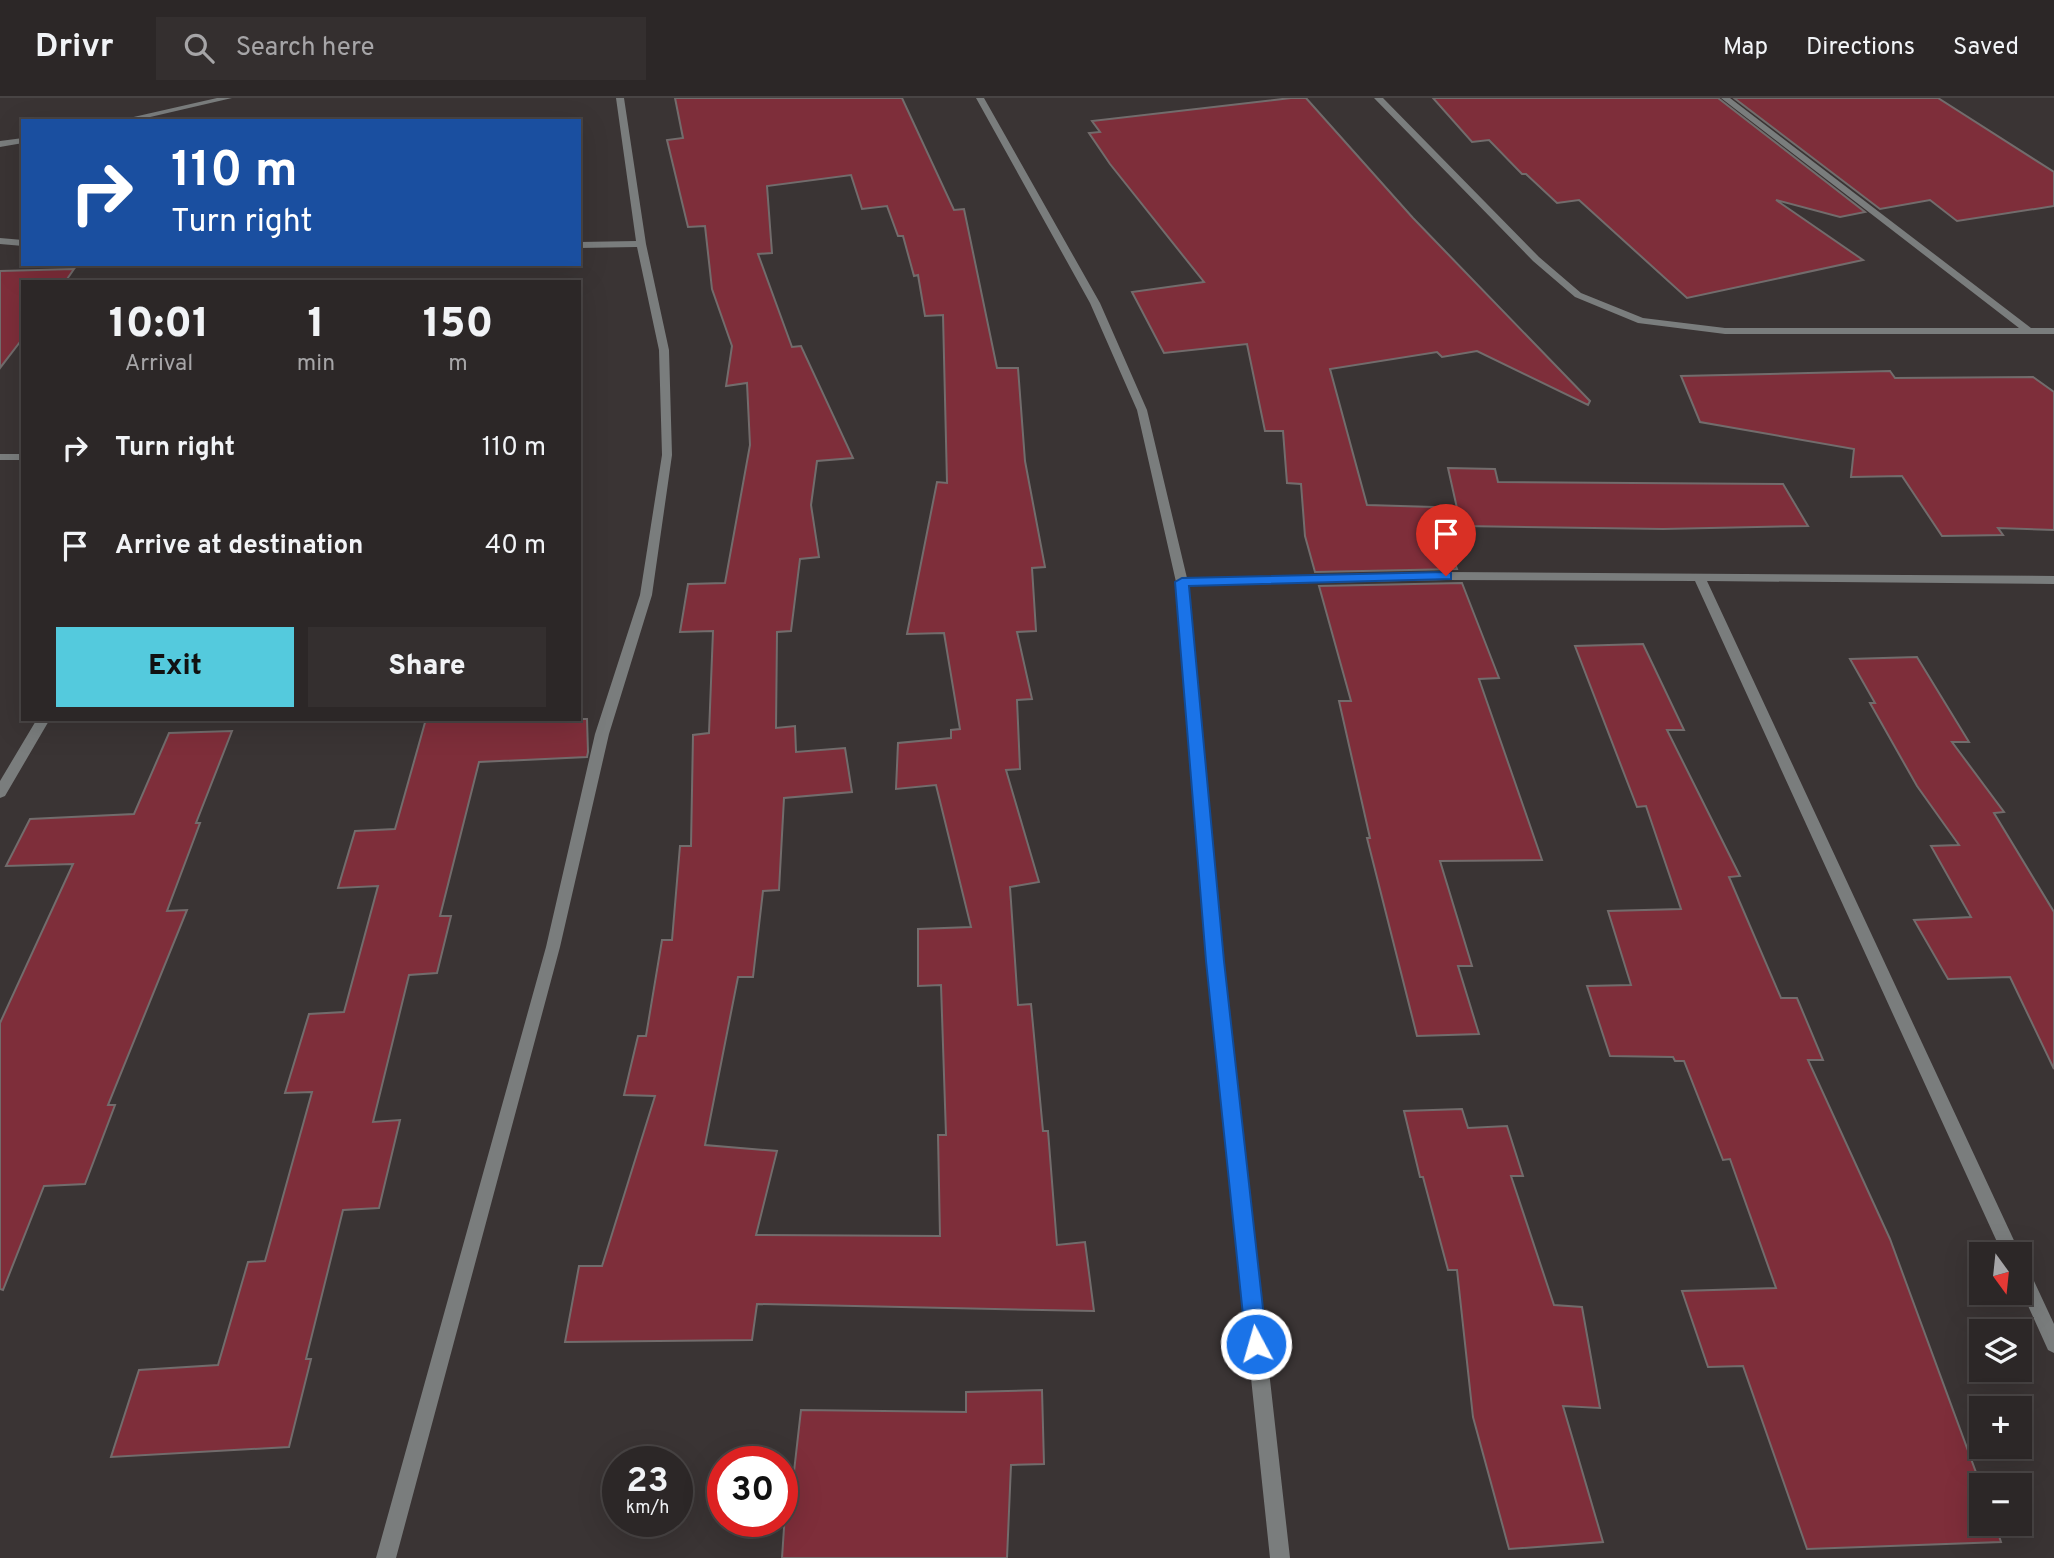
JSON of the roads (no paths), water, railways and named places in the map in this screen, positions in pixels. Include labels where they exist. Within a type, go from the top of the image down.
[{"type":"street","points":[[129,119],[228,98]]},
{"type":"street","points":[[386,1558],[553,947],[602,734],[646,595],[667,455],[664,350],[641,244],[620,98]]},
{"type":"street","points":[[980,98],[1095,303],[1142,410],[1182,582],[1215,961],[1280,1558]]},
{"type":"street","points":[[1378,98],[1536,259],[1578,295],[1641,321],[1725,331],[2054,331]]},
{"type":"street","points":[[1725,98],[2029,331]]},
{"type":"street","points":[[0,144],[21,140]]},
{"type":"street","points":[[0,240],[21,243]]},
{"type":"street","points":[[581,245],[641,244]]},
{"type":"street","points":[[0,457],[21,457]]},
{"type":"street","points":[[1182,582],[1446,576],[2054,580]]},
{"type":"street","points":[[1699,578],[2006,1242]]},
{"type":"street","points":[[1,790],[43,721]]},
{"type":"street","points":[[2032,1296],[2054,1344]]}]
